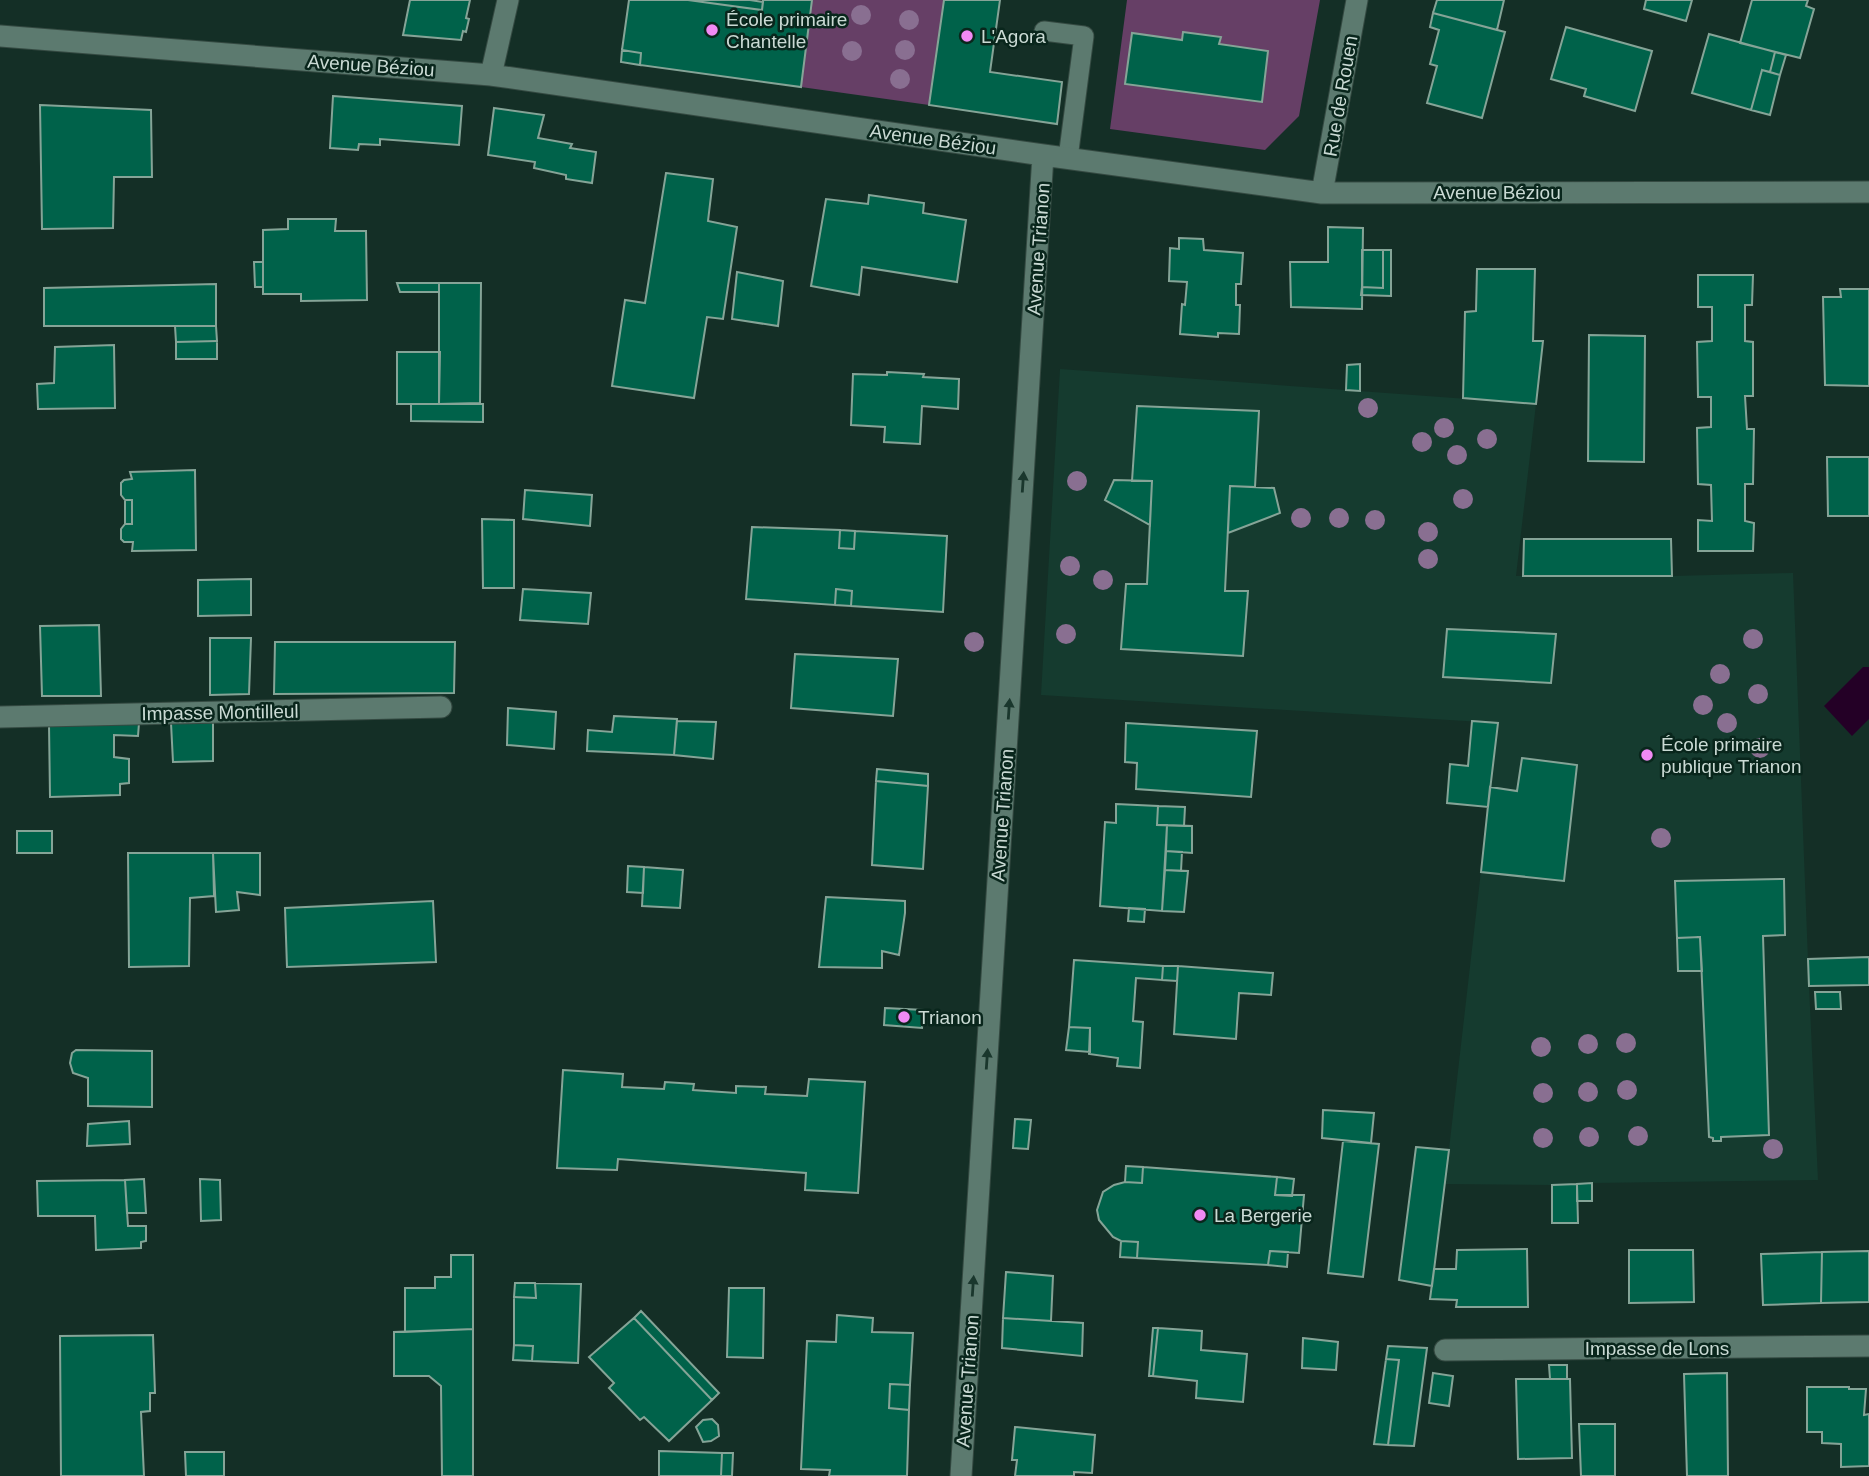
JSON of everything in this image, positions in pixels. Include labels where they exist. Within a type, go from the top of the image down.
[{"type":"street","points":[[491,75],[508,0]]},
{"type":"street","name":"Rue de Rouen","points":[[1322,193],[1357,0]]},
{"type":"street","name":"Avenue Béziou","points":[[0,36],[491,75],[1322,193],[1869,192]]},
{"type":"street","name":"Avenue Trianon","points":[[961,1476],[1043,155]]},
{"type":"street","name":"Impasse Montilleul","points":[[0,717],[441,707]]},
{"type":"street","name":"Impasse de Lons","points":[[1445,1350],[1869,1346]]},
{"type":"lane","points":[[1044,31],[1084,36],[1068,158]]},
{"type":"shaded area","points":[[812,0],[944,0],[929,105],[801,87]]},
{"type":"shaded area","points":[[1127,0],[1320,0],[1299,116],[1265,150],[1110,129]]},
{"type":"shaded area","name":"École primaire publique Trianon","points":[[1060,369],[1536,404],[1516,576],[1793,573],[1818,1180],[1552,1185],[1445,1184],[1498,723],[1041,695]]},
{"type":"shaded area","points":[[1863,667],[1869,667],[1869,719],[1852,736],[1824,706]]},
{"type":"building","points":[[410,0],[470,0],[466,18],[469,19],[461,40],[403,35]]},
{"type":"building","name":"École primaire Chantelle","points":[[629,0],[688,0],[762,10],[763,0],[812,0],[801,87],[640,65],[641,53],[622,50]]},
{"type":"building","points":[[688,0],[750,0],[763,2],[762,10]]},
{"type":"building","name":"L'Agora","points":[[944,0],[1000,0],[990,72],[1062,82],[1057,124],[929,105]]},
{"type":"building","points":[[1437,0],[1504,0],[1497,30],[1433,13]]},
{"type":"building","points":[[1646,0],[1692,0],[1686,21],[1644,9]]},
{"type":"building","points":[[1752,0],[1808,0],[1806,6],[1814,9],[1800,58],[1740,43]]},
{"type":"building","points":[[1433,13],[1505,32],[1482,118],[1427,103],[1437,66],[1430,64],[1439,30],[1430,27]]},
{"type":"building","points":[[1566,27],[1652,51],[1635,111],[1584,96],[1586,89],[1551,79]]},
{"type":"building","points":[[1183,32],[1221,37],[1219,44],[1268,51],[1262,102],[1125,84],[1132,33],[1182,40]]},
{"type":"building","points":[[1709,34],[1775,52],[1770,72],[1762,70],[1751,110],[1692,93]]},
{"type":"building","points":[[622,50],[641,53],[640,65],[621,62]]},
{"type":"building","points":[[1775,52],[1786,55],[1780,75],[1770,72]]},
{"type":"building","points":[[1762,70],[1780,75],[1770,115],[1751,110]]},
{"type":"building","points":[[333,96],[462,106],[459,145],[380,139],[380,145],[359,144],[358,150],[330,148]]},
{"type":"building","points":[[40,105],[151,110],[152,177],[114,177],[113,228],[42,229]]},
{"type":"building","points":[[494,108],[544,115],[538,138],[572,144],[570,148],[596,152],[592,183],[566,179],[566,175],[534,168],[535,162],[488,155]]},
{"type":"building","points":[[666,173],[713,179],[708,221],[737,227],[723,319],[707,317],[694,398],[612,386],[625,300],[645,303]]},
{"type":"building","points":[[869,195],[924,203],[923,213],[966,220],[957,282],[862,267],[859,295],[811,286],[826,199],[868,204]]},
{"type":"building","points":[[288,219],[336,219],[335,231],[366,231],[367,300],[301,301],[301,294],[263,294],[263,230],[288,229]]},
{"type":"building","points":[[1328,227],[1363,228],[1362,309],[1291,307],[1290,262],[1328,262]]},
{"type":"building","points":[[1179,238],[1203,239],[1204,250],[1243,253],[1241,284],[1236,284],[1236,305],[1240,305],[1239,334],[1218,333],[1218,337],[1180,334],[1187,282],[1169,281],[1170,248],[1179,249]]},
{"type":"building","points":[[1362,250],[1383,250],[1383,288],[1362,287]]},
{"type":"building","points":[[1383,250],[1391,250],[1391,296],[1361,295],[1362,287],[1383,288]]},
{"type":"building","points":[[254,262],[263,262],[263,287],[255,287]]},
{"type":"building","points":[[1477,269],[1535,269],[1533,341],[1543,341],[1536,404],[1463,398],[1465,312],[1476,311]]},
{"type":"building","points":[[737,272],[783,281],[778,326],[732,319]]},
{"type":"building","points":[[1698,275],[1753,275],[1752,305],[1745,305],[1745,341],[1753,342],[1753,396],[1745,396],[1747,429],[1754,429],[1753,484],[1745,484],[1745,521],[1754,523],[1753,551],[1698,551],[1698,520],[1712,521],[1711,485],[1698,484],[1697,428],[1711,427],[1711,397],[1698,397],[1697,342],[1712,341],[1712,307],[1698,307]]},
{"type":"building","points":[[397,283],[439,283],[439,292],[400,292]]},
{"type":"building","points":[[439,283],[481,283],[480,403],[439,404]]},
{"type":"building","points":[[216,284],[216,326],[44,326],[44,288]]},
{"type":"building","points":[[1840,289],[1869,289],[1869,386],[1825,385],[1823,297],[1841,297]]},
{"type":"building","points":[[175,326],[216,326],[217,341],[176,342]]},
{"type":"building","points":[[1589,335],[1645,336],[1644,462],[1588,461]]},
{"type":"building","points":[[217,341],[217,359],[176,359],[176,342]]},
{"type":"building","points":[[114,345],[115,408],[38,409],[37,384],[54,383],[55,347]]},
{"type":"building","points":[[397,352],[440,352],[439,404],[397,404]]},
{"type":"building","points":[[1360,364],[1360,391],[1346,390],[1347,365]]},
{"type":"building","points":[[887,372],[959,379],[958,409],[922,406],[920,444],[884,442],[885,427],[851,425],[853,374],[887,375]]},
{"type":"building","points":[[411,404],[483,404],[483,422],[411,421]]},
{"type":"building","points":[[1137,406],[1259,411],[1255,487],[1230,486],[1225,591],[1248,591],[1243,656],[1121,649],[1126,584],[1147,584],[1152,481],[1132,481]]},
{"type":"building","points":[[1827,457],[1869,457],[1869,516],[1828,516]]},
{"type":"building","points":[[195,470],[196,550],[132,551],[133,542],[124,542],[121,539],[121,529],[125,524],[132,524],[132,500],[125,500],[121,495],[121,483],[132,479],[130,472]]},
{"type":"building","points":[[1114,480],[1152,481],[1150,525],[1105,500]]},
{"type":"building","points":[[1230,486],[1274,488],[1280,513],[1228,533]]},
{"type":"building","points":[[525,490],[592,495],[590,526],[523,519]]},
{"type":"building","points":[[125,500],[132,500],[132,524],[125,524]]},
{"type":"building","points":[[482,519],[514,520],[514,588],[483,588]]},
{"type":"building","points":[[752,527],[840,530],[839,548],[854,549],[855,531],[947,536],[943,612],[851,606],[852,591],[836,589],[835,605],[746,599]]},
{"type":"building","points":[[840,530],[855,531],[854,549],[839,548]]},
{"type":"building","points":[[1524,539],[1671,539],[1672,576],[1523,576]]},
{"type":"building","points":[[251,579],[251,615],[198,616],[198,580]]},
{"type":"building","points":[[523,589],[591,593],[588,624],[520,620]]},
{"type":"building","points":[[836,589],[852,591],[851,606],[835,605]]},
{"type":"building","points":[[99,625],[101,696],[42,696],[40,626]]},
{"type":"building","points":[[1447,629],[1556,634],[1551,683],[1443,677]]},
{"type":"building","points":[[210,638],[251,638],[249,694],[210,695]]},
{"type":"building","points":[[275,642],[455,642],[454,693],[274,694]]},
{"type":"building","points":[[795,654],[898,659],[893,716],[791,708]]},
{"type":"building","points":[[508,708],[556,712],[554,749],[507,745]]},
{"type":"building","points":[[614,716],[677,719],[674,755],[587,751],[588,730],[612,732]]},
{"type":"building","points":[[677,721],[716,722],[713,759],[674,755]]},
{"type":"building","points":[[1472,721],[1498,723],[1488,807],[1447,803],[1450,764],[1468,766]]},
{"type":"building","points":[[213,722],[213,761],[173,762],[171,723]]},
{"type":"building","points":[[139,723],[138,736],[114,735],[114,757],[129,759],[129,783],[120,784],[120,795],[50,797],[49,724]]},
{"type":"building","points":[[1126,723],[1257,731],[1251,797],[1136,789],[1137,763],[1125,762]]},
{"type":"building","points":[[1522,758],[1577,765],[1564,881],[1481,872],[1490,787],[1517,791]]},
{"type":"building","points":[[877,769],[928,774],[928,786],[876,781]]},
{"type":"building","points":[[876,781],[928,786],[923,869],[872,865]]},
{"type":"building","points":[[1116,804],[1158,806],[1157,825],[1167,825],[1162,911],[1100,906],[1105,822],[1116,823]]},
{"type":"building","points":[[1158,806],[1185,807],[1184,826],[1157,825]]},
{"type":"building","points":[[1167,825],[1192,826],[1192,853],[1166,851]]},
{"type":"building","points":[[17,831],[52,831],[52,853],[17,853]]},
{"type":"building","points":[[1166,851],[1182,852],[1181,871],[1165,870]]},
{"type":"building","points":[[128,853],[213,853],[214,896],[190,898],[189,966],[129,967]]},
{"type":"building","points":[[213,853],[260,853],[260,895],[237,892],[239,910],[216,912]]},
{"type":"building","points":[[628,866],[644,867],[643,893],[627,892]]},
{"type":"building","points":[[644,867],[683,870],[680,908],[642,906]]},
{"type":"building","points":[[1165,870],[1188,871],[1184,912],[1162,911]]},
{"type":"building","points":[[1784,879],[1785,935],[1763,936],[1769,1135],[1721,1137],[1721,1141],[1713,1141],[1713,1138],[1709,1137],[1700,937],[1677,938],[1675,881]]},
{"type":"building","points":[[826,897],[905,901],[899,955],[882,951],[882,968],[819,967]]},
{"type":"building","points":[[433,901],[436,962],[287,967],[285,908]]},
{"type":"building","points":[[1129,908],[1145,909],[1144,922],[1128,921]]},
{"type":"building","points":[[1700,937],[1702,971],[1678,971],[1677,938]]},
{"type":"building","points":[[1869,957],[1869,985],[1809,986],[1808,959]]},
{"type":"building","points":[[1074,960],[1163,966],[1162,980],[1136,978],[1133,1021],[1143,1022],[1140,1068],[1117,1066],[1118,1058],[1089,1054],[1090,1028],[1069,1027]]},
{"type":"building","points":[[1163,966],[1178,966],[1177,981],[1162,980]]},
{"type":"building","points":[[1178,966],[1273,973],[1271,995],[1239,993],[1236,1039],[1174,1034]]},
{"type":"building","points":[[1815,992],[1840,992],[1841,1009],[1816,1009]]},
{"type":"building","name":"Trianon","points":[[885,1008],[924,1010],[922,1028],[884,1025]]},
{"type":"building","points":[[1069,1027],[1090,1028],[1090,1052],[1066,1050]]},
{"type":"building","points":[[76,1050],[152,1051],[152,1107],[88,1106],[88,1078],[73,1073],[70,1063],[72,1053]]},
{"type":"building","points":[[563,1070],[623,1074],[622,1087],[664,1089],[665,1082],[694,1084],[693,1090],[736,1093],[736,1086],[766,1087],[765,1094],[807,1096],[809,1079],[865,1082],[858,1193],[805,1190],[806,1173],[618,1159],[617,1170],[557,1168]]},
{"type":"building","points":[[1323,1110],[1374,1113],[1371,1143],[1322,1138]]},
{"type":"building","points":[[1015,1119],[1031,1120],[1028,1149],[1013,1148]]},
{"type":"building","points":[[129,1121],[130,1144],[87,1146],[88,1124]]},
{"type":"building","points":[[1343,1141],[1379,1144],[1363,1277],[1328,1273]]},
{"type":"building","points":[[1416,1147],[1449,1150],[1432,1286],[1399,1280]]},
{"type":"building","points":[[1126,1166],[1143,1167],[1142,1183],[1125,1182]]},
{"type":"building","name":"La Bergerie","points":[[1143,1167],[1277,1177],[1275,1195],[1304,1195],[1299,1253],[1270,1251],[1268,1265],[1137,1258],[1138,1242],[1121,1241],[1113,1237],[1099,1220],[1097,1210],[1103,1192],[1114,1185],[1125,1182],[1142,1183]]},
{"type":"building","points":[[1277,1177],[1294,1179],[1292,1196],[1275,1195]]},
{"type":"building","points":[[144,1179],[146,1213],[127,1213],[125,1180]]},
{"type":"building","points":[[200,1179],[220,1180],[221,1220],[201,1221]]},
{"type":"building","points":[[125,1180],[128,1226],[146,1226],[146,1241],[141,1242],[141,1248],[96,1250],[95,1216],[38,1216],[37,1181]]},
{"type":"building","points":[[1592,1183],[1592,1201],[1577,1201],[1577,1184]]},
{"type":"building","points":[[1577,1184],[1578,1223],[1552,1223],[1552,1185]]},
{"type":"building","points":[[1121,1241],[1138,1242],[1137,1258],[1120,1257]]},
{"type":"building","points":[[1527,1249],[1528,1307],[1456,1307],[1457,1300],[1430,1299],[1434,1269],[1456,1269],[1457,1250]]},
{"type":"building","points":[[1629,1250],[1693,1250],[1694,1302],[1629,1303]]},
{"type":"building","points":[[1270,1251],[1288,1252],[1287,1267],[1268,1265]]},
{"type":"building","points":[[1869,1251],[1869,1302],[1821,1303],[1822,1252]]},
{"type":"building","points":[[1822,1252],[1821,1303],[1763,1305],[1761,1254]]},
{"type":"building","points":[[451,1255],[473,1255],[473,1329],[405,1332],[405,1288],[435,1288],[435,1277],[451,1277]]},
{"type":"building","points":[[1006,1272],[1053,1276],[1051,1321],[1003,1318]]},
{"type":"building","points":[[515,1283],[535,1283],[536,1298],[514,1297]]},
{"type":"building","points":[[535,1283],[581,1284],[578,1363],[532,1361],[533,1346],[514,1345],[514,1297],[536,1298]]},
{"type":"building","points":[[729,1288],[764,1288],[763,1358],[727,1357]]},
{"type":"building","points":[[641,1311],[719,1393],[712,1400],[634,1318]]},
{"type":"building","points":[[837,1315],[873,1318],[872,1332],[913,1333],[910,1385],[890,1384],[889,1408],[909,1410],[907,1476],[829,1476],[830,1470],[801,1469],[807,1341],[836,1342]]},
{"type":"building","points":[[634,1318],[712,1400],[669,1441],[644,1417],[640,1420],[609,1388],[614,1383],[589,1357]]},
{"type":"building","points":[[1003,1318],[1083,1323],[1082,1356],[1002,1348]]},
{"type":"building","points":[[1153,1328],[1158,1328],[1153,1376],[1149,1376]]},
{"type":"building","points":[[1158,1328],[1202,1331],[1201,1350],[1247,1354],[1243,1402],[1196,1398],[1197,1381],[1153,1376]]},
{"type":"building","points":[[473,1329],[473,1476],[442,1476],[441,1386],[429,1376],[394,1376],[394,1332]]},
{"type":"building","points":[[153,1335],[155,1393],[150,1393],[150,1411],[141,1412],[144,1476],[61,1476],[60,1336]]},
{"type":"building","points":[[1303,1338],[1338,1342],[1336,1370],[1302,1368]]},
{"type":"building","points":[[514,1345],[533,1346],[532,1361],[513,1360]]},
{"type":"building","points":[[1388,1346],[1427,1348],[1414,1446],[1388,1445],[1399,1360],[1386,1359]]},
{"type":"building","points":[[1386,1359],[1399,1360],[1388,1445],[1374,1444]]},
{"type":"building","points":[[1549,1365],[1567,1365],[1567,1379],[1550,1379]]},
{"type":"building","points":[[1433,1373],[1453,1376],[1449,1406],[1429,1403]]},
{"type":"building","points":[[1727,1373],[1728,1476],[1687,1476],[1684,1374]]},
{"type":"building","points":[[1516,1379],[1570,1379],[1572,1458],[1518,1459]]},
{"type":"building","points":[[890,1384],[910,1385],[909,1410],[889,1408]]},
{"type":"building","points":[[1807,1387],[1866,1389],[1864,1415],[1869,1414],[1869,1466],[1841,1467],[1841,1444],[1822,1443],[1822,1432],[1807,1432]]},
{"type":"building","points":[[712,1419],[718,1425],[719,1436],[703,1442],[696,1427],[703,1420]]},
{"type":"building","points":[[1579,1424],[1615,1424],[1615,1476],[1581,1476]]},
{"type":"building","points":[[1015,1427],[1095,1435],[1092,1473],[1074,1472],[1074,1476],[1015,1476],[1017,1460],[1012,1460]]},
{"type":"building","points":[[659,1451],[722,1453],[721,1476],[659,1476]]},
{"type":"building","points":[[185,1452],[224,1452],[224,1476],[186,1476]]},
{"type":"building","points":[[722,1453],[733,1453],[732,1476],[721,1476]]},
{"type":"place","name":"École primaire Chantelle","points":[[712,30]]},
{"type":"place","name":"L'Agora","points":[[967,36]]},
{"type":"place","name":"École primaire publique Trianon","points":[[1647,755]]},
{"type":"place","name":"Trianon","points":[[904,1017]]},
{"type":"place","name":"La Bergerie","points":[[1200,1215]]}]
